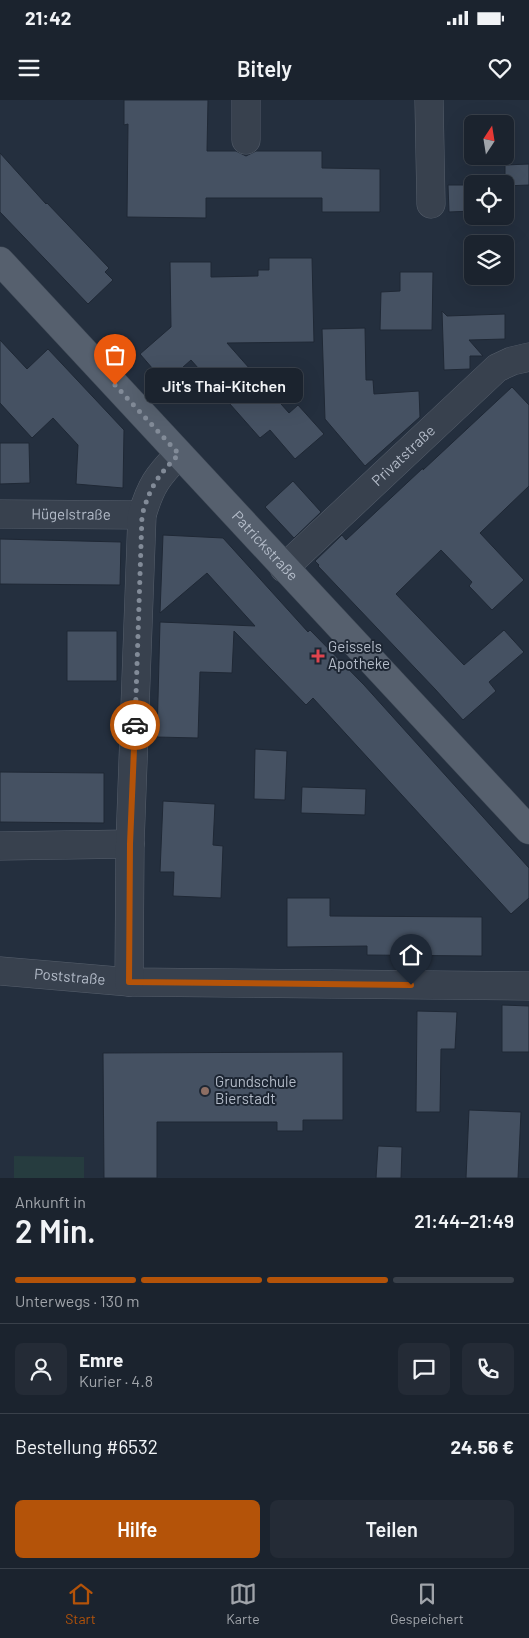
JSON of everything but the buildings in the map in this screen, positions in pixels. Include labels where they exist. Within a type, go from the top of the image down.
[{"type":"main road","name":"Patrickstraße","points":[[0,262],[529,830]]},
{"type":"street","points":[[246,100],[246,140]]},
{"type":"street","points":[[429,100],[431,204]]},
{"type":"street","name":"Privatstraße","points":[[284,568],[497,368],[512,361],[529,357]]},
{"type":"street","points":[[129,982],[130,844],[142,515],[150,491],[160,473],[179,454]]},
{"type":"street","name":"Hügelstraße","points":[[0,514],[142,515]]},
{"type":"street","points":[[0,846],[130,844]]},
{"type":"street","name":"Poststraße","points":[[0,971],[129,982],[529,986]]},
{"type":"green space","points":[[14,1156],[84,1157],[84,1178],[14,1178]]},
{"type":"way so far","points":[[115,385],[179,454],[160,473],[150,491],[142,515],[135,725]]},
{"type":"place","name":"Jit's Thai-Kitchen","points":[[115,385]]},
{"type":"place","name":"Geissels Apotheke","points":[[318,656]]},
{"type":"place","name":"Grundschule Bierstadt","points":[[205,1091]]},
{"type":"route","points":[[135,725],[130,844],[129,982],[411,985]]}]
